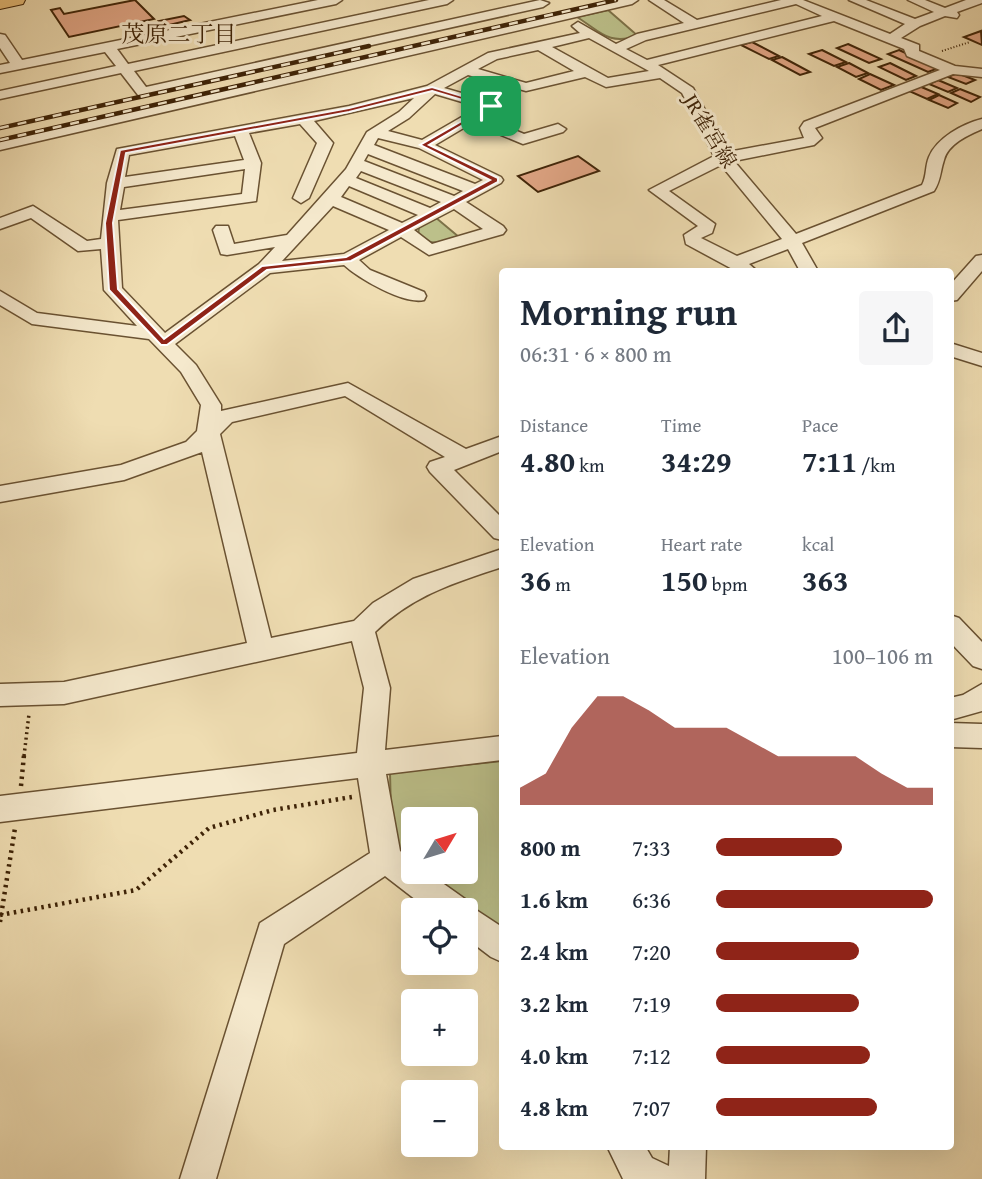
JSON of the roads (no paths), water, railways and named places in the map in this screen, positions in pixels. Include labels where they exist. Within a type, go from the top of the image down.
[{"type":"highway","points":[[0,3],[16,0]]},
{"type":"street","points":[[0,69],[336,0]]},
{"type":"street","points":[[0,95],[447,0]]},
{"type":"street","points":[[129,133],[563,16],[611,10],[632,0]]},
{"type":"street","points":[[655,0],[695,24]]},
{"type":"street","points":[[614,49],[637,33],[695,24],[771,2],[818,0]]},
{"type":"street","points":[[855,0],[915,23]]},
{"type":"street","points":[[914,0],[967,20]]},
{"type":"street","points":[[891,39],[915,23],[976,0]]},
{"type":"street","points":[[108,47],[143,92],[541,1]]},
{"type":"street","name":"JR雀宮線","points":[[541,1],[614,49],[679,82],[693,97],[723,158],[792,240],[807,268]]},
{"type":"street","points":[[799,1],[914,48],[910,50],[952,70],[982,73]]},
{"type":"street","points":[[720,5],[737,14]]},
{"type":"street","points":[[646,64],[835,17]]},
{"type":"street","points":[[244,19],[263,39]]},
{"type":"street","points":[[811,23],[834,34]]},
{"type":"street","points":[[0,145],[129,133],[241,131],[304,119],[430,84],[493,56],[590,34]]},
{"type":"street","points":[[0,38],[41,86]]},
{"type":"street","points":[[750,38],[773,50]]},
{"type":"street","points":[[539,45],[606,83],[663,73]]},
{"type":"street","points":[[466,70],[526,87],[586,72]]},
{"type":"street","points":[[952,70],[809,125],[807,128],[814,138],[809,142],[723,158],[657,190],[707,224],[706,229],[693,235],[692,240],[742,267],[792,240],[928,188],[935,180],[935,158],[948,141],[982,123]]},
{"type":"street","points":[[424,145],[491,106],[430,84]]},
{"type":"street","points":[[0,297],[32,318],[159,339],[265,268],[330,200],[376,133],[404,115],[430,84]]},
{"type":"street","points":[[470,117],[523,139],[558,129]]},
{"type":"street","points":[[301,198],[325,143],[304,119]]},
{"type":"street","points":[[110,216],[250,198],[253,163],[241,131]]},
{"type":"street","points":[[129,133],[115,183],[110,216],[114,290],[189,369],[211,405],[208,431],[261,648]]},
{"type":"street","points":[[265,268],[348,259],[495,180],[424,145],[376,133]]},
{"type":"street","points":[[365,147],[476,190]]},
{"type":"street","points":[[115,183],[253,163]]},
{"type":"street","points":[[315,166],[351,170],[453,201],[497,230],[429,250],[401,229],[330,200]]},
{"type":"street","points":[[351,170],[430,214]]},
{"type":"street","points":[[0,224],[33,211],[85,247],[110,242]]},
{"type":"street","points":[[262,228],[305,225]]},
{"type":"street","points":[[222,230],[227,250],[292,239]]},
{"type":"street","points":[[348,259],[364,274],[418,296]]},
{"type":"street","points":[[954,292],[982,260]]},
{"type":"street","points":[[954,350],[982,360]]},
{"type":"street","points":[[0,494],[124,472],[194,447],[225,417],[348,389],[464,458]]},
{"type":"street","points":[[499,444],[438,467],[499,529]]},
{"type":"street","points":[[0,695],[64,693],[362,628],[382,610],[422,585],[499,559]]},
{"type":"street","points":[[362,628],[377,688],[370,763],[386,859],[438,898]]},
{"type":"street","points":[[954,629],[982,659]]},
{"type":"street","points":[[954,708],[963,707],[982,695]]},
{"type":"street","points":[[954,735],[982,736]]},
{"type":"street","points":[[0,809],[499,748]]},
{"type":"street","points":[[198,1179],[271,934],[386,859]]},
{"type":"street","points":[[478,928],[499,945]]},
{"type":"street","points":[[627,1150],[639,1171],[657,1179]]},
{"type":"street","points":[[687,1179],[688,1150]]},
{"type":"railway","points":[[0,140],[616,0]]},
{"type":"railway","points":[[0,128],[369,46]]},
{"type":"district","name":"茂原二丁目","points":[[179,34]]}]
